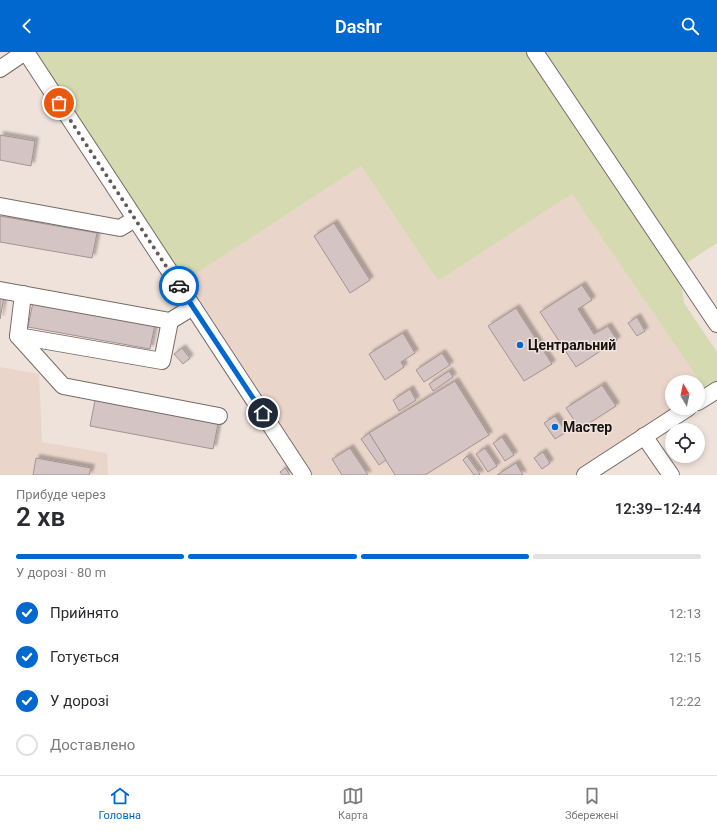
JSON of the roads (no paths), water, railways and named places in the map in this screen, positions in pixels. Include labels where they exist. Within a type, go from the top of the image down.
[{"type":"street","points":[[0,69],[26,52],[303,475]]},
{"type":"street","points":[[536,52],[717,324]]},
{"type":"street","points":[[0,206],[120,228],[135,219]]},
{"type":"street","points":[[0,290],[170,321],[193,307]]},
{"type":"street","points":[[23,294],[18,336],[63,386],[219,416]]},
{"type":"street","points":[[18,336],[162,361],[170,321]]},
{"type":"street","points":[[705,398],[717,390]]},
{"type":"street","points":[[585,475],[677,415]]},
{"type":"street","points":[[644,436],[671,475]]},
{"type":"place","name":"Центральний","points":[[520,345]]},
{"type":"place","name":"Мастер","points":[[555,427]]}]
